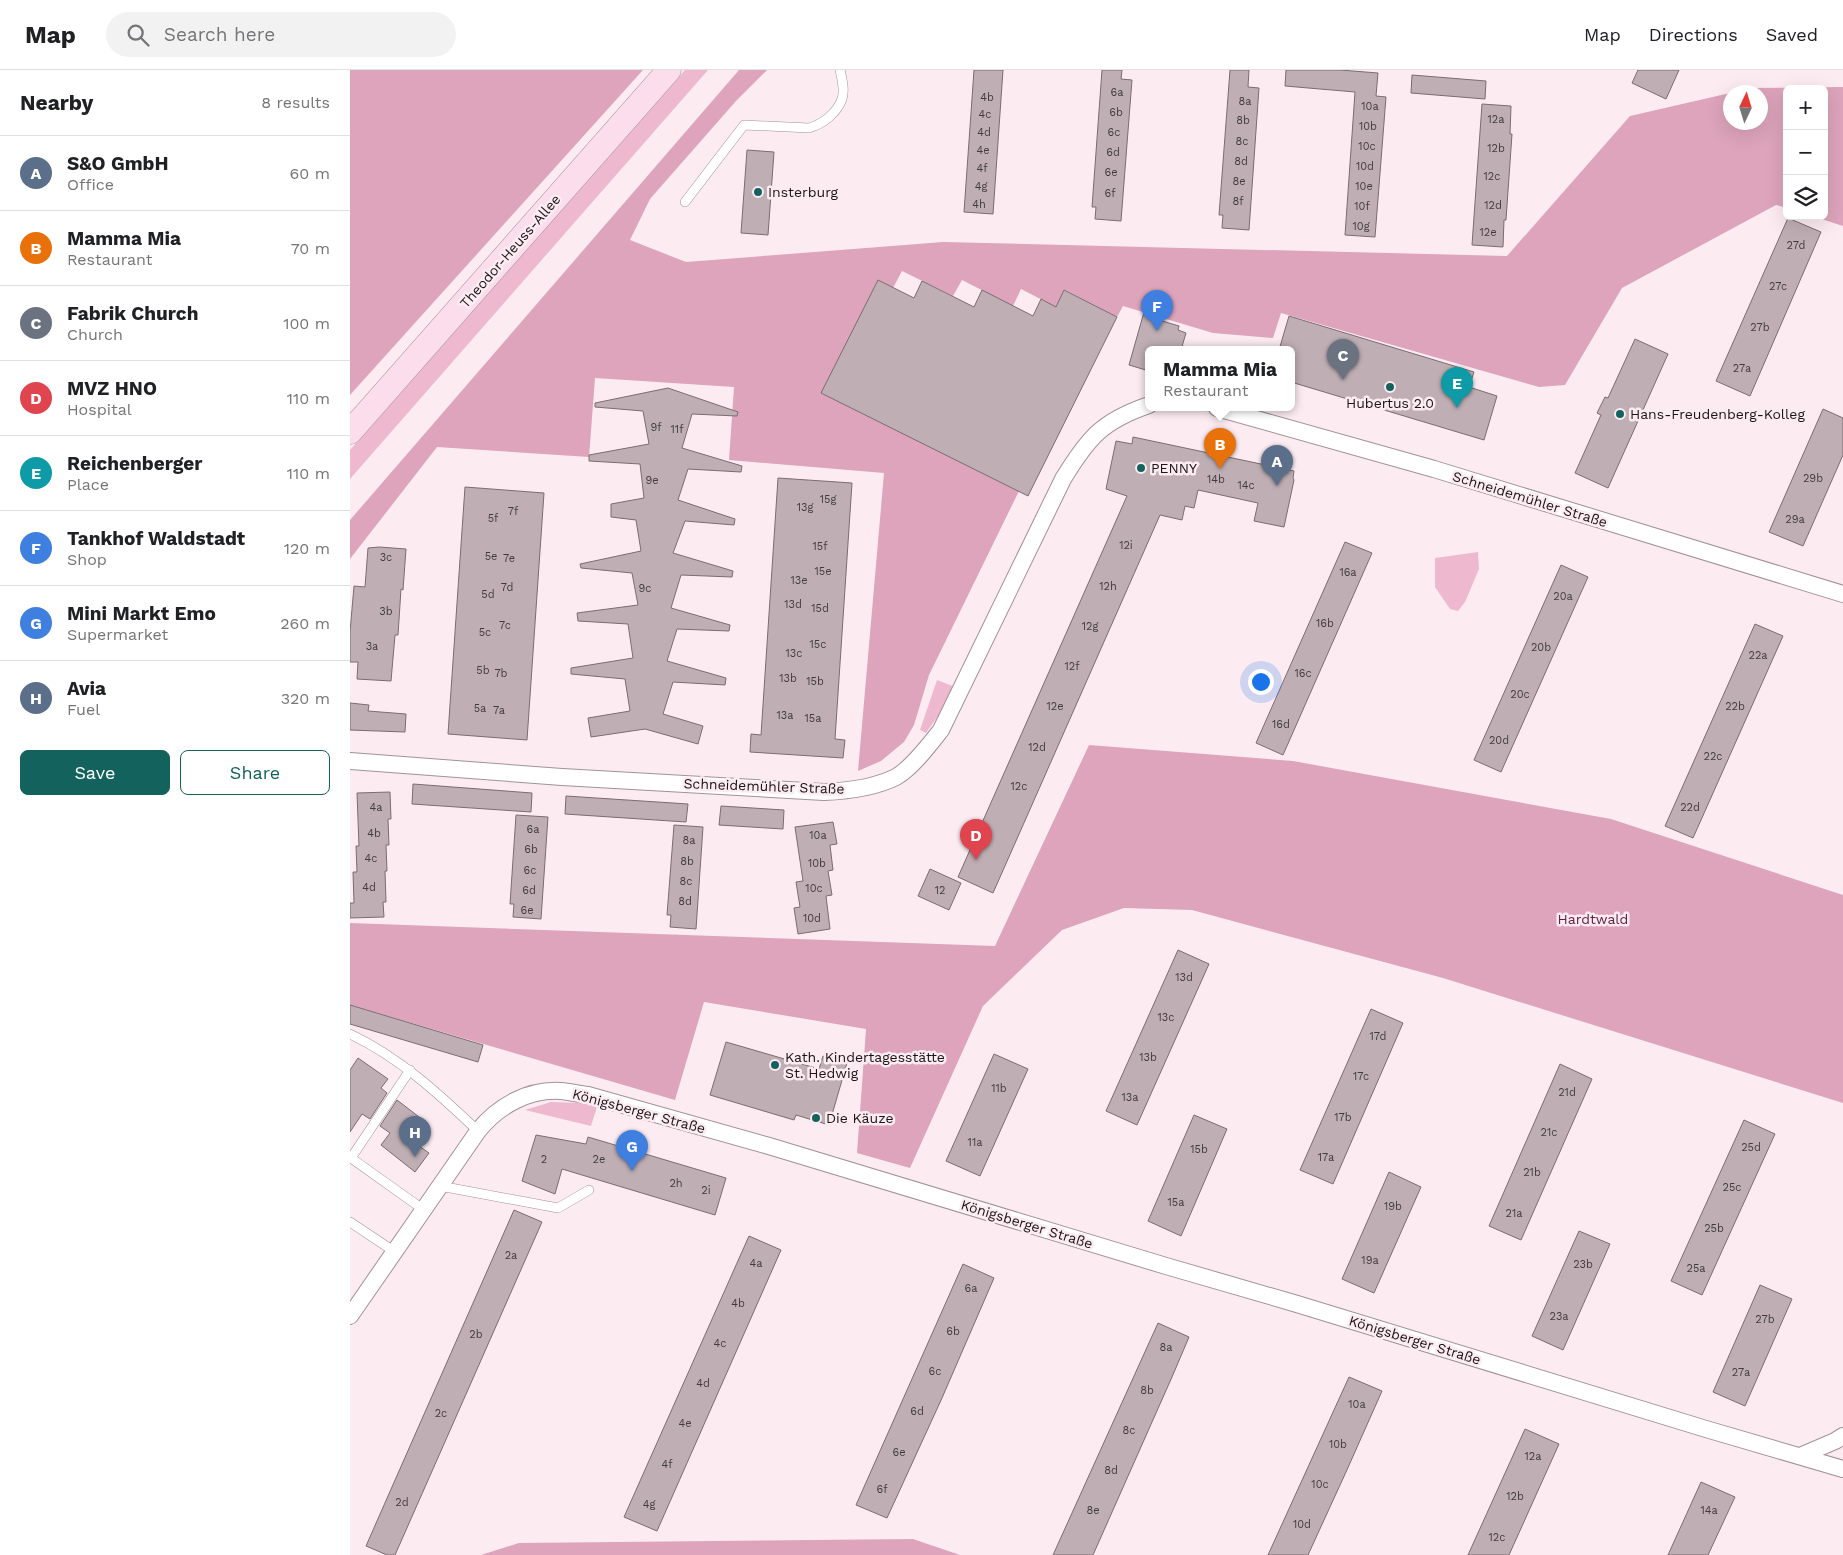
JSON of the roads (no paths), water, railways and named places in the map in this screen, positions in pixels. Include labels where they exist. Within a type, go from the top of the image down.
[{"type":"main road","name":"Theodor-Heuss-Allee","points":[[350,432],[669,70]]},
{"type":"street","name":"Schneidemühler Straße","points":[[350,761],[824,792],[846,791],[866,787],[897,776],[942,730],[1063,479],[1082,449],[1097,433],[1116,419],[1145,406]]},
{"type":"street","name":"Schneidemühler Straße","points":[[1228,411],[1434,470],[1843,594]]},
{"type":"street","name":"Königsberger Straße","points":[[350,1316],[490,1116],[520,1098],[560,1091],[588,1095],[769,1146],[1843,1469]]},
{"type":"street","points":[[1800,1456],[1843,1436]]},
{"type":"lane","points":[[685,202],[744,125],[809,128],[817,126],[828,119],[842,98],[843,84],[840,70]]},
{"type":"lane","points":[[350,1035],[410,1070],[478,1131]]},
{"type":"lane","points":[[410,1070],[351,1158],[424,1210]]},
{"type":"lane","points":[[440,1186],[558,1208],[589,1190]]},
{"type":"lane","points":[[350,1222],[394,1252]]},
{"type":"place","name":"Insterburg","points":[[758,192]]},
{"type":"place","name":"Tankhof Waldstadt","points":[[1157,331]]},
{"type":"place","name":"Fabrik Church","points":[[1343,380]]},
{"type":"place","name":"Hubertus 2.0","points":[[1390,387]]},
{"type":"place","name":"Reichenberger","points":[[1457,408]]},
{"type":"place","name":"Hans-Freudenberg-Kolleg","points":[[1620,414]]},
{"type":"place","name":"PENNY","points":[[1141,468]]},
{"type":"place","name":"Mamma Mia","points":[[1220,469]]},
{"type":"place","name":"S&O GmbH","points":[[1277,486]]},
{"type":"place","name":"MVZ HNO","points":[[976,860]]},
{"type":"place","name":"Kath. Kindertagesstätte St. Hedwig","points":[[775,1065]]},
{"type":"place","name":"Die Käuze","points":[[816,1118]]},
{"type":"place","name":"Avia","points":[[415,1157]]},
{"type":"place","name":"Mini Markt Emo","points":[[632,1171]]},
{"type":"park label","name":"Hardtwald","points":[[1593,919]]}]
